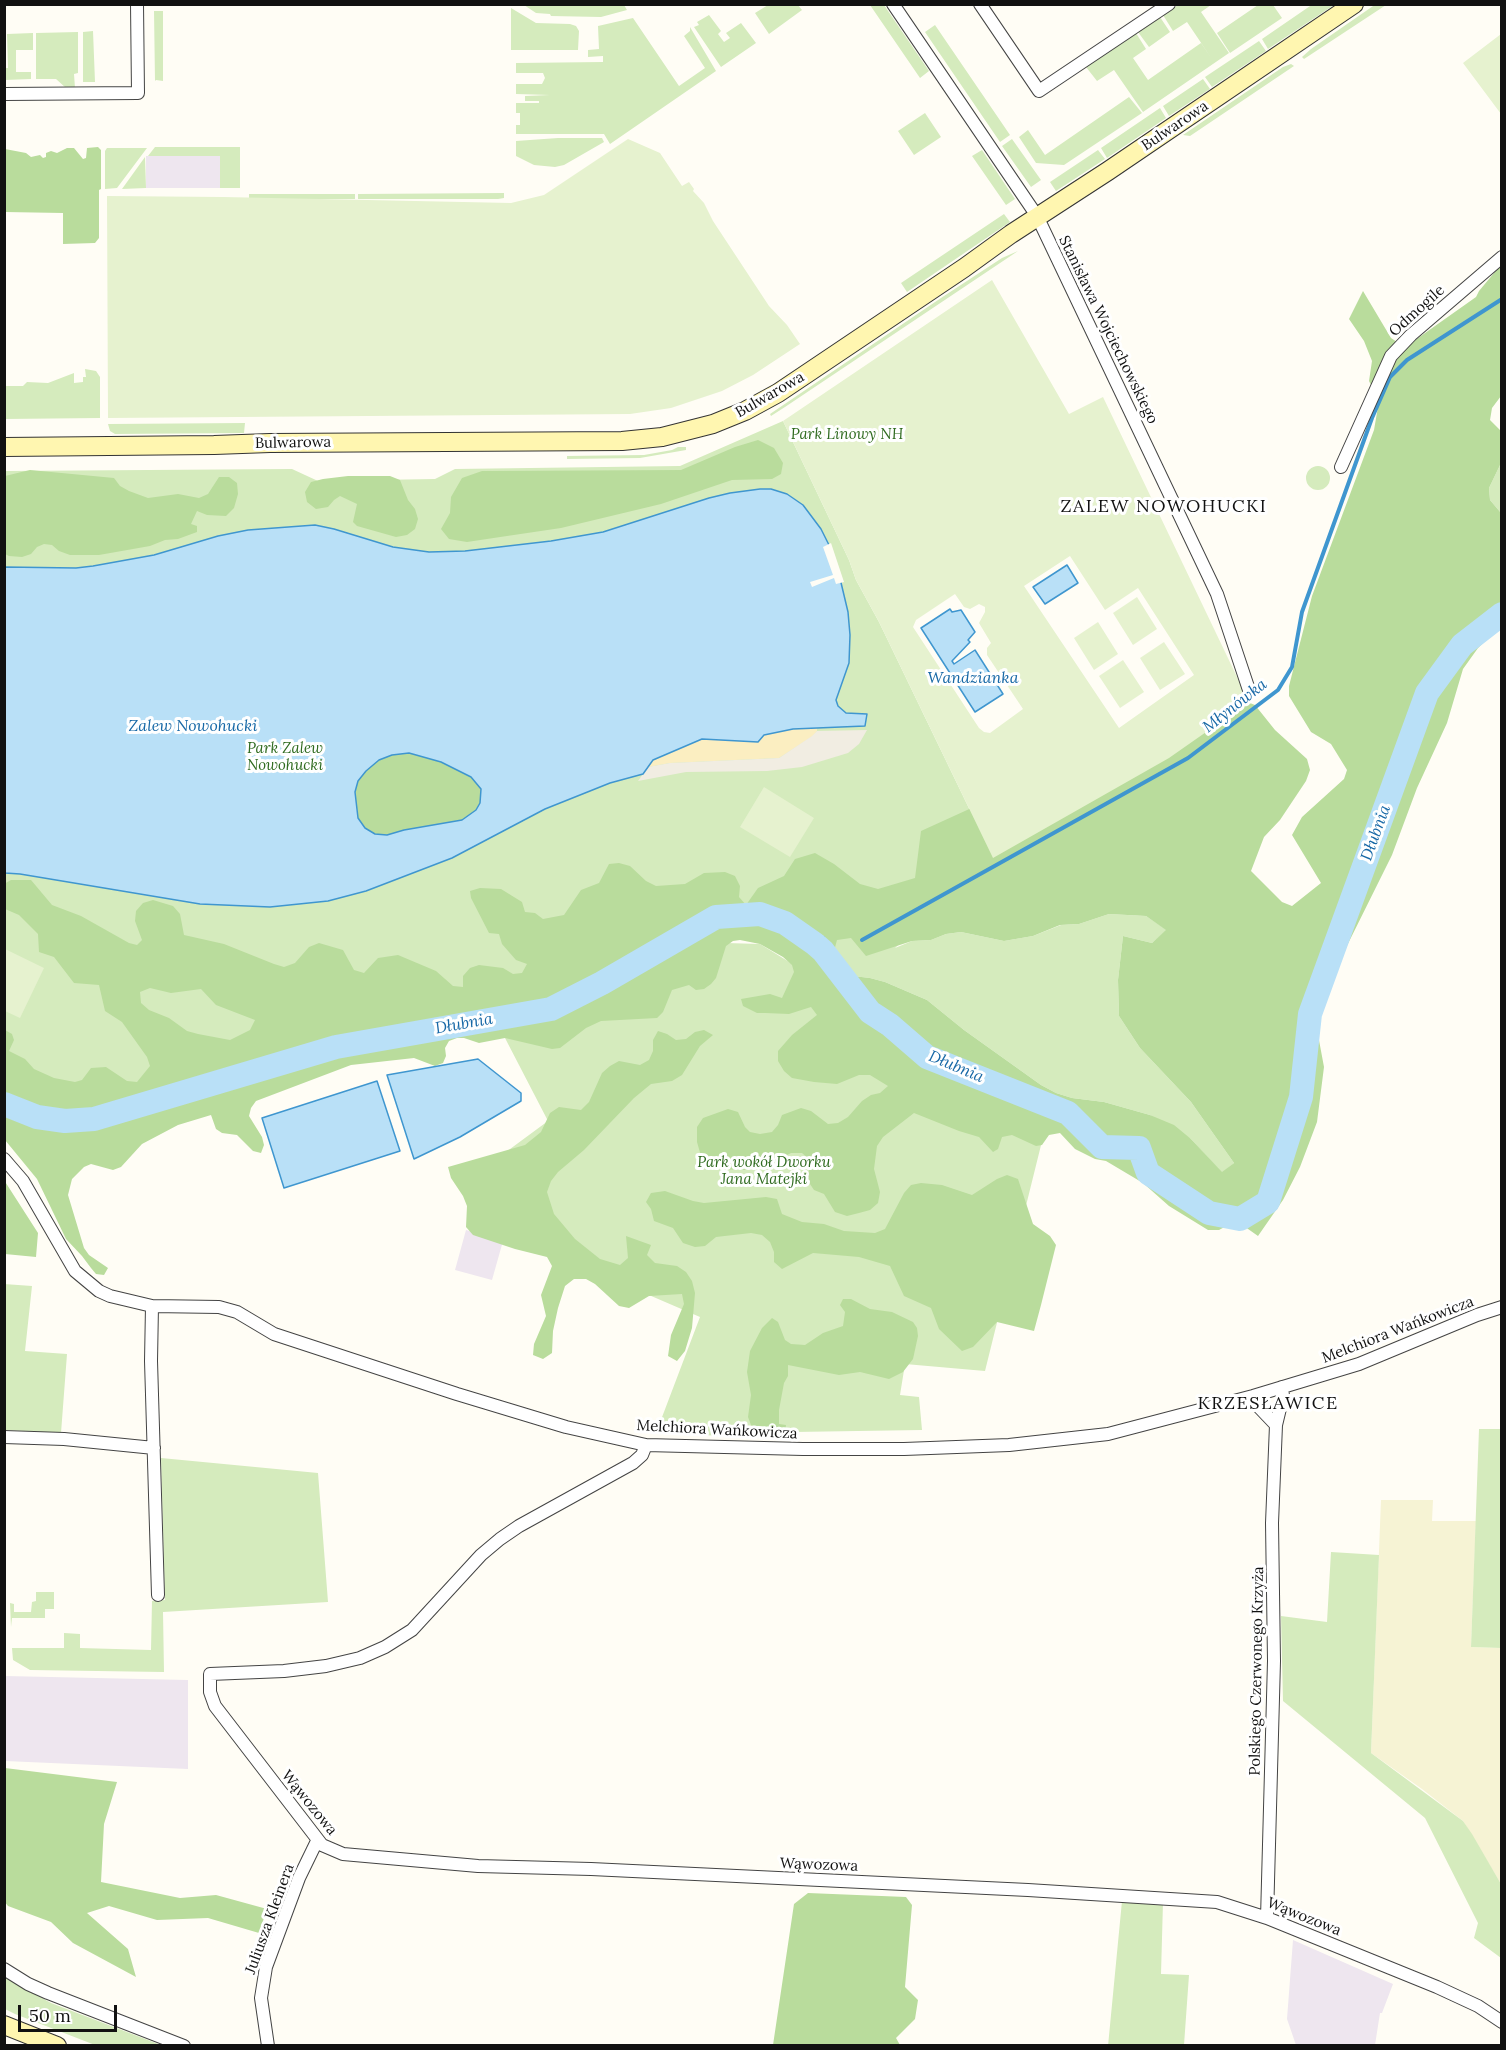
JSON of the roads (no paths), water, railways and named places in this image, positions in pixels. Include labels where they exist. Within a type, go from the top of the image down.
[{"type":"street","points":[[4,94],[138,93],[138,4]]},
{"type":"street","name":"Stanisława Wojciechowskiego","points":[[893,4],[1037,216],[1217,594],[1250,693]]},
{"type":"street","points":[[980,4],[1039,91],[1169,4]]},
{"type":"street","name":"Bulwarowa","points":[[4,447],[622,441],[684,432],[733,417],[769,398],[1354,4]]},
{"type":"street","name":"Odmogile","points":[[1341,467],[1391,356],[1403,342],[1502,256]]},
{"type":"street","name":"Melchiora Wańkowicza","points":[[4,1159],[23,1181],[75,1271],[94,1287],[110,1296],[152,1306],[208,1306],[237,1312],[274,1334],[449,1391],[566,1427],[646,1444],[803,1449],[1009,1445],[1108,1434],[1252,1396],[1359,1364],[1477,1315],[1502,1307]]},
{"type":"street","points":[[152,1306],[151,1361],[158,1595]]},
{"type":"street","name":"Polskiego Czerwonego Krzyża","points":[[1267,1918],[1274,1661],[1272,1523],[1276,1425],[1283,1396],[1281,1387]]},
{"type":"street","points":[[1252,1396],[1256,1404],[1276,1425]]},
{"type":"street","points":[[4,1437],[64,1439],[154,1448]]},
{"type":"street","name":"Wąwozowa","points":[[646,1444],[642,1455],[633,1463],[519,1526],[500,1539],[481,1555],[412,1630],[385,1647],[360,1658],[326,1666],[284,1671],[210,1674],[210,1692],[215,1706],[317,1841],[328,1849],[343,1854],[478,1866],[591,1869],[1199,1900],[1234,1906],[1267,1918],[1437,1987],[1478,2006],[1502,2022]]},
{"type":"street","name":"Juliusza Kleinera","points":[[268,2046],[261,1998],[266,1967],[300,1878],[317,1841]]},
{"type":"street","points":[[4,1969],[37,1989],[184,2046]]},
{"type":"street","points":[[4,2025],[57,2046]]},
{"type":"water","name":"Zalew Nowohucki","points":[[771,489],[787,494],[803,505],[821,529],[838,570],[848,612],[849,663],[836,700],[838,706],[846,713],[867,714],[865,726],[793,729],[764,735],[758,742],[702,739],[653,760],[643,774],[610,783],[545,809],[452,858],[366,891],[328,901],[270,907],[200,904],[5,873],[5,567],[76,568],[93,566],[154,555],[218,536],[248,530],[315,525],[393,547],[429,552],[465,551],[551,541],[603,532],[730,493]],"holes":[[[409,753],[441,762],[471,777],[481,789],[480,803],[476,810],[462,820],[387,835],[375,834],[365,828],[358,818],[355,792],[358,781],[366,771],[379,760],[392,755]]]},
{"type":"water","points":[[1067,565],[1078,583],[1045,604],[1033,587]]},
{"type":"water","name":"Wandzianka","points":[[950,609],[952,612],[961,610],[975,632],[968,640],[970,642],[952,661],[954,664],[975,650],[1003,694],[975,712],[921,628]]},
{"type":"water","points":[[478,1059],[521,1093],[521,1101],[460,1137],[414,1159],[387,1075]]},
{"type":"water","points":[[377,1081],[400,1151],[284,1188],[262,1118]]},
{"type":"waterway","name":"Młynówka","points":[[862,940],[1188,758],[1278,690],[1292,667],[1302,612],[1372,418],[1390,377],[1407,360],[1502,299]]},
{"type":"waterway","name":"Dłubnia","points":[[4,1104],[37,1117],[65,1121],[94,1119],[336,1047],[551,1009],[602,983],[716,917],[760,914],[785,923],[815,944],[823,951],[870,1012],[890,1025],[927,1057],[1068,1113],[1102,1147],[1139,1148],[1148,1173],[1209,1213],[1240,1219],[1268,1202],[1301,1097],[1310,1014],[1427,693],[1462,645],[1502,614]]},
{"type":"waterway","name":"Młynówka","points":[[812,942],[823,938]]},
{"type":"district","name":"ZALEW NOWOHUCKI","points":[[1164,507]]},
{"type":"district","name":"KRZESŁAWICE","points":[[1268,1404]]},
{"type":"park label","name":"Park Linowy NH","points":[[847,435]]},
{"type":"park label","name":"Park Zalew Nowohucki","points":[[285,758]]},
{"type":"park label","name":"Park wokół Dworku Jana Matejki","points":[[764,1172]]}]
